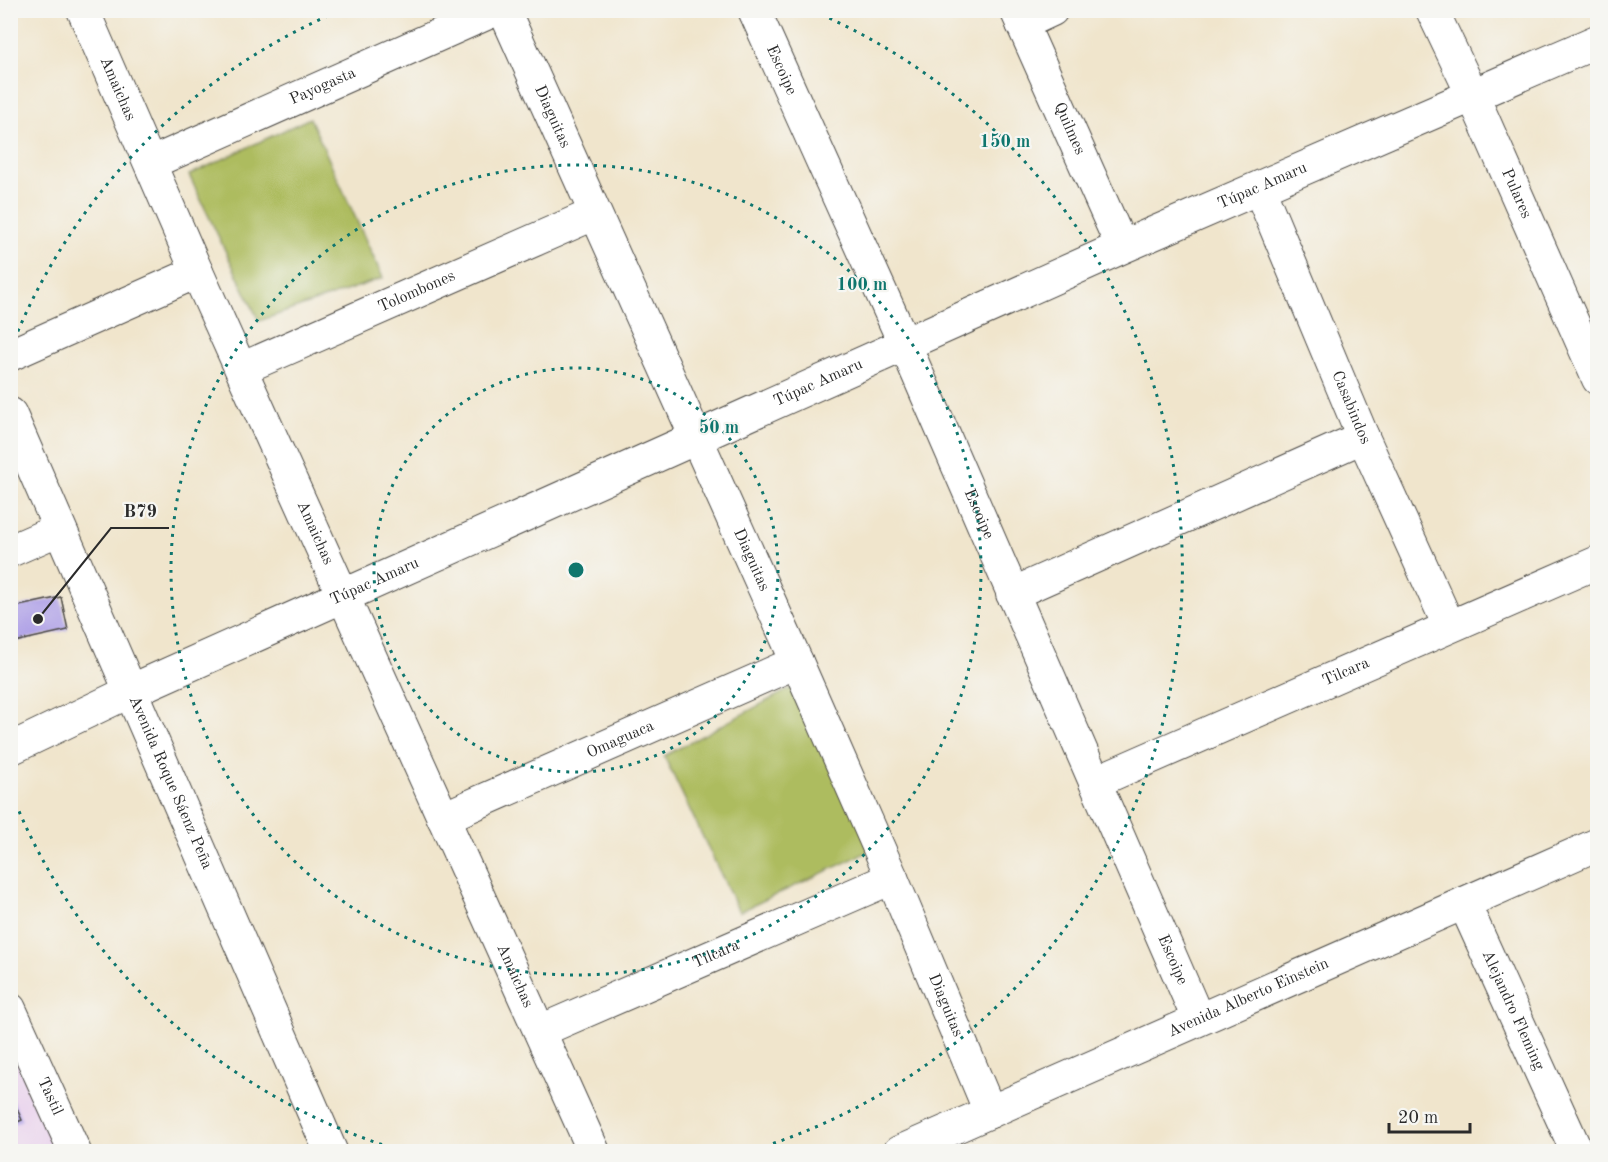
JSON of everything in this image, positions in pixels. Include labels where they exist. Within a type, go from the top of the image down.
[{"type":"street","name":"Amaichas","points":[[82,10],[151,164],[196,272],[594,1152]]},
{"type":"street","name":"Payogasta","points":[[151,164],[495,10]]},
{"type":"street","name":"Diaguitas","points":[[504,10],[797,662],[990,1112]]},
{"type":"street","name":"Escoipe","points":[[754,10],[905,345],[1198,1019]]},
{"type":"street","points":[[1019,17],[1052,10]]},
{"type":"street","name":"Pulares","points":[[1432,10],[1473,96],[1598,379]]},
{"type":"street","name":"Quilmes","points":[[1019,17],[1122,247]]},
{"type":"street","name":"Túpac Amaru","points":[[10,749],[342,594],[1122,247],[1598,41]]},
{"type":"street","name":"Casabindos","points":[[1259,188],[1363,437],[1449,626]]},
{"type":"street","name":"Tolombones","points":[[241,369],[594,214]]},
{"type":"street","points":[[10,355],[196,272]]},
{"type":"street","name":"Avenida Roque Sáenz Peña","points":[[10,414],[331,1152]]},
{"type":"street","points":[[1012,594],[1363,437]]},
{"type":"street","points":[[10,551],[60,529]]},
{"type":"street","name":"Tilcara","points":[[1095,782],[1598,562]]},
{"type":"street","name":"Omaguaca","points":[[442,818],[797,662]]},
{"type":"street","name":"Avenida Alberto Einstein","points":[[899,1152],[938,1144],[990,1112],[1598,844]]},
{"type":"street","name":"Tilcara","points":[[540,1031],[892,879]]},
{"type":"street","name":"Alejandro Fleming","points":[[1464,903],[1577,1152]]},
{"type":"street","name":"Tastil","points":[[10,1010],[75,1152]]},
{"type":"shaded area","points":[[11,1032],[66,1151],[11,1151]]},
{"type":"green space","points":[[310,118],[383,278],[259,321],[189,175]]},
{"type":"green space","points":[[795,686],[874,849],[739,912],[664,756]]},
{"type":"building","points":[[61,597],[68,630],[10,643],[10,608]]},
{"type":"building","points":[[10,1093],[22,1120],[10,1125]]},
{"type":"place","name":"B79","points":[[38,619]]}]
